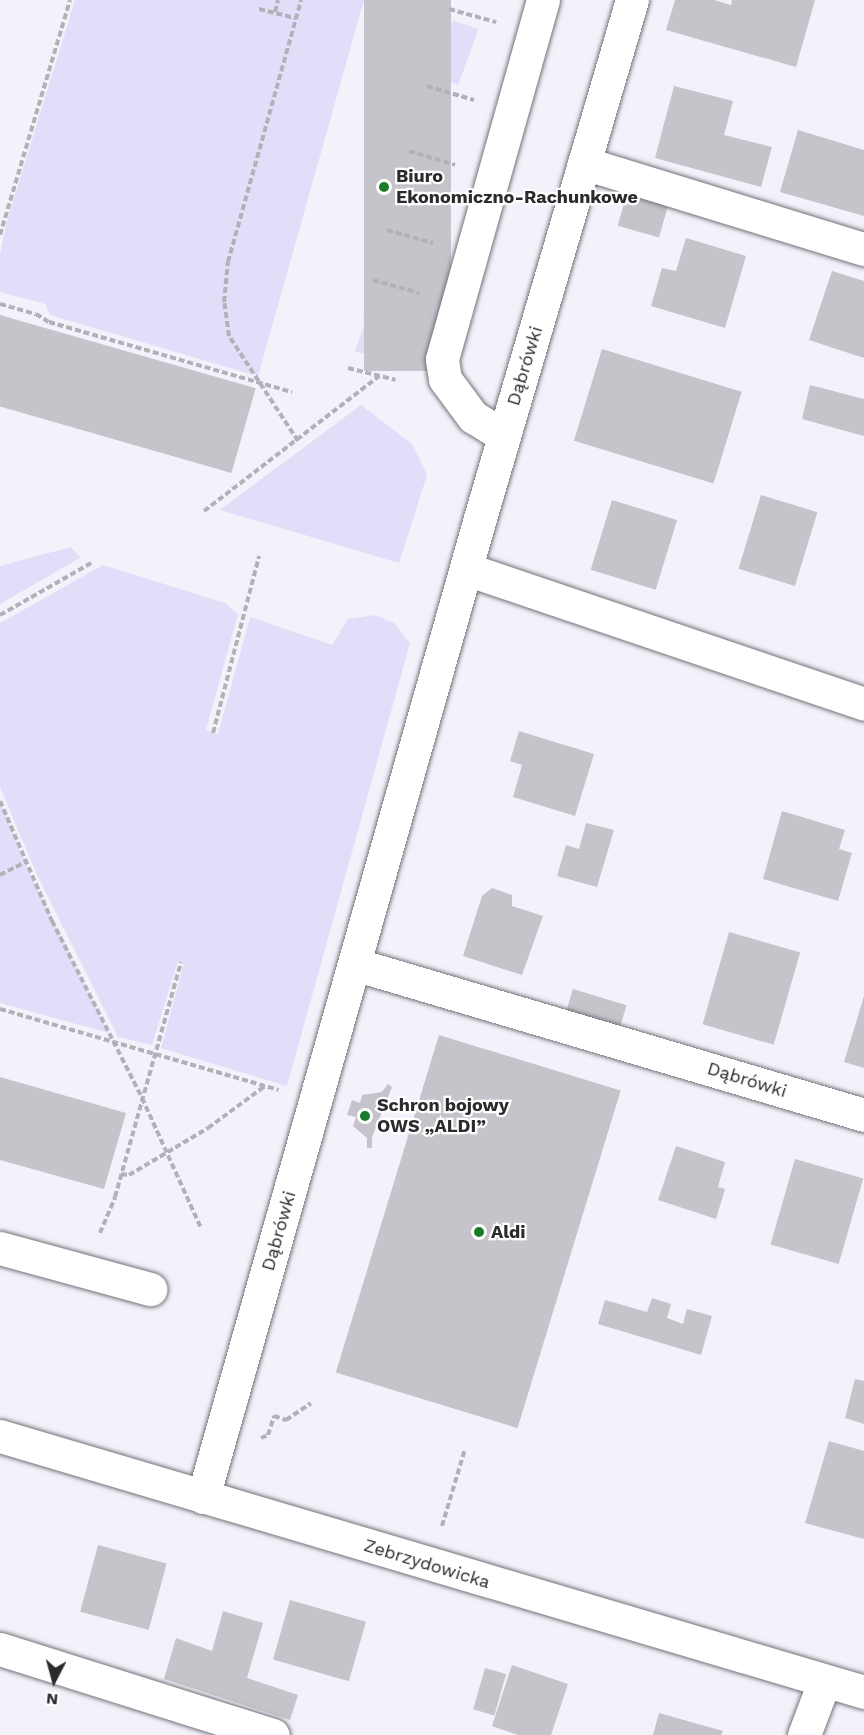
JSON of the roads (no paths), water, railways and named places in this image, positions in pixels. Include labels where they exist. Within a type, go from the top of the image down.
[{"type":"street","points":[[504,436],[473,417],[451,389],[442,359],[543,0]]},
{"type":"street","name":"Dąbrówki","points":[[203,1497],[504,436],[632,0]]},
{"type":"street","points":[[584,163],[864,249]]},
{"type":"street","points":[[466,570],[864,704]]},
{"type":"street","name":"Dąbrówki","points":[[354,964],[864,1115]]},
{"type":"street","points":[[0,1248],[150,1289]]},
{"type":"street","name":"Zebrzydowicka","points":[[0,1436],[851,1690]]},
{"type":"street","points":[[0,1649],[273,1735]]},
{"type":"street","points":[[804,1735],[851,1690]]},
{"type":"place","name":"Biuro Ekonomiczno-Rachunkowe","points":[[384,187]]},
{"type":"place","name":"Schron bojowy OWS „ALDI”","points":[[365,1116]]},
{"type":"place","name":"Aldi","points":[[479,1232]]}]
